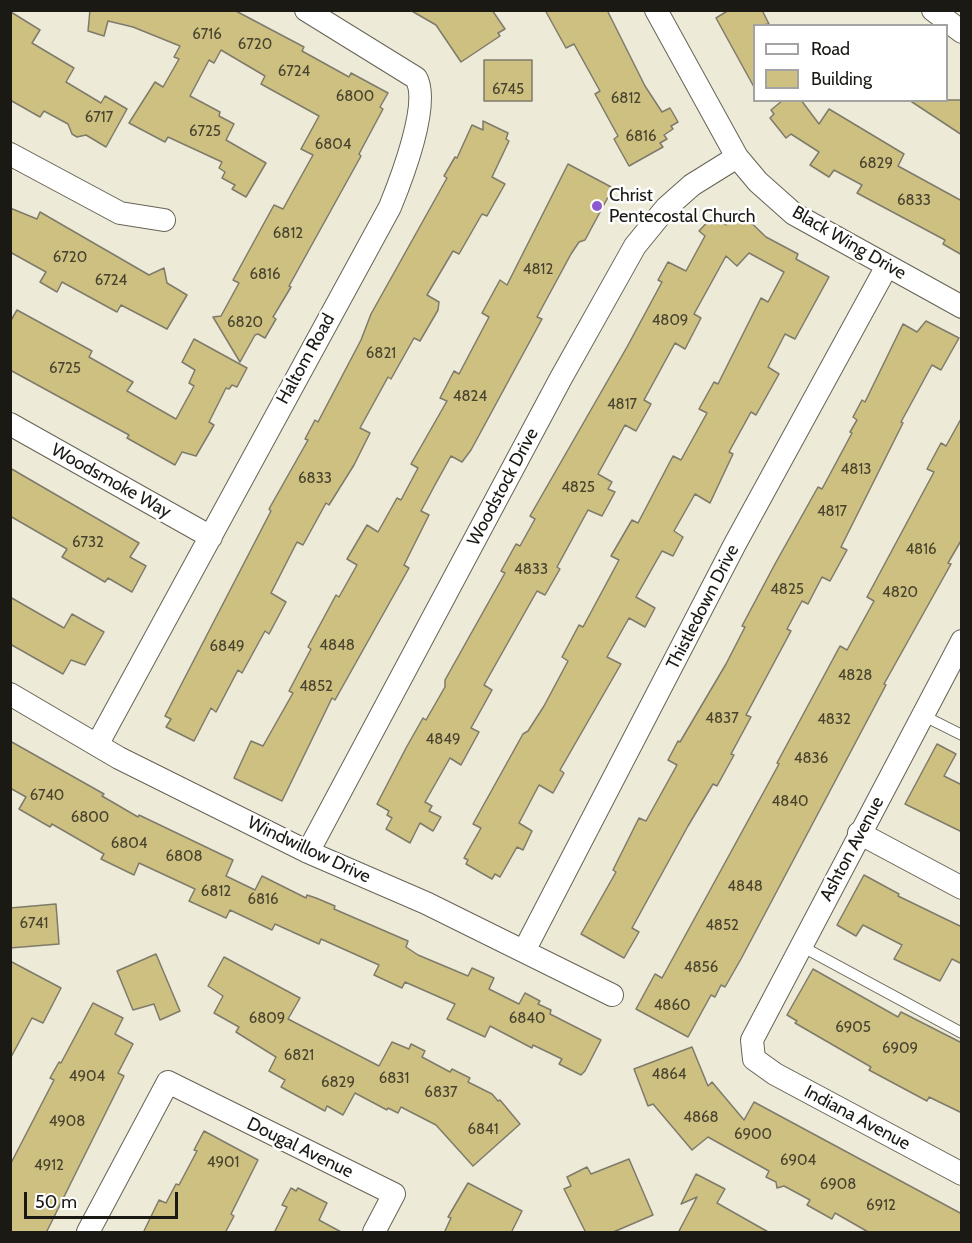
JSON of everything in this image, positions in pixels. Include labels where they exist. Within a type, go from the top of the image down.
[{"type":"street","name":"Haltom Road","points":[[97,745],[390,207],[401,178],[421,102],[422,87],[417,78],[306,10]]},
{"type":"street","name":"Black Wing Drive","points":[[656,10],[737,157],[758,182],[794,214],[962,307]]},
{"type":"street","points":[[933,10],[962,32]]},
{"type":"street","points":[[10,154],[120,213],[164,220]]},
{"type":"street","name":"Woodstock Drive","points":[[308,852],[561,378],[635,246],[666,208],[692,185],[737,157]]},
{"type":"street","name":"Thistledown Drive","points":[[524,951],[735,544],[887,266]]},
{"type":"street","name":"Woodsmoke Way","points":[[10,424],[211,537]]},
{"type":"street","name":"Ashton Avenue","points":[[754,1059],[752,1041],[859,833],[962,641]]},
{"type":"street","name":"Windwillow Drive","points":[[10,694],[97,745],[308,852],[426,903],[612,995]]},
{"type":"street","points":[[859,833],[962,888]]},
{"type":"street","name":"Indiana Avenue","points":[[754,1059],[775,1074],[962,1174]]},
{"type":"street","name":"Dougal Avenue","points":[[88,1233],[168,1082],[394,1194],[374,1233]]},
{"type":"lane","points":[[922,715],[962,735]]},
{"type":"lane","points":[[801,946],[962,1033]]},
{"type":"building","points":[[90,10],[234,10],[304,47],[302,51],[349,77],[351,73],[388,93],[380,107],[383,109],[359,154],[361,156],[289,286],[291,287],[273,317],[276,319],[265,338],[258,334],[255,335],[240,362],[213,317],[221,316],[239,283],[233,280],[274,205],[283,209],[313,155],[301,149],[319,116],[261,84],[265,76],[221,50],[214,63],[209,60],[190,96],[220,112],[219,116],[234,124],[226,140],[266,163],[246,197],[232,189],[235,185],[222,178],[225,172],[219,168],[222,162],[168,137],[165,142],[129,123],[155,82],[163,87],[179,59],[174,57],[180,46],[133,27],[108,21],[104,36],[88,31]]},
{"type":"building","points":[[410,10],[492,10],[505,29],[498,33],[500,36],[461,62],[436,25]]},
{"type":"building","points":[[545,10],[607,10],[645,86],[662,112],[670,108],[678,122],[671,126],[673,129],[664,135],[667,139],[660,143],[663,147],[629,166],[614,139],[618,136],[595,94],[600,91],[574,44],[566,48]]},
{"type":"building","points":[[729,10],[762,10],[769,24],[753,24],[753,85],[716,18]]},
{"type":"building","points":[[11,12],[40,30],[32,43],[74,68],[66,82],[101,103],[105,96],[127,109],[106,147],[86,135],[77,137],[72,134],[68,124],[44,111],[40,117],[10,100]]},
{"type":"building","points":[[484,60],[532,60],[532,101],[484,101]]},
{"type":"building","points":[[962,100],[962,135],[912,102]]},
{"type":"building","points":[[781,102],[802,102],[819,124],[829,109],[904,154],[898,166],[962,201],[962,255],[943,244],[945,240],[857,193],[862,185],[834,170],[829,177],[810,165],[819,152],[791,134],[786,138],[770,118],[774,114],[771,110]]},
{"type":"building","points":[[483,121],[508,133],[506,139],[509,141],[492,177],[505,184],[487,216],[482,214],[459,254],[453,251],[427,295],[439,302],[438,310],[420,341],[414,338],[391,379],[388,377],[360,428],[370,433],[354,465],[329,505],[326,503],[303,545],[297,542],[271,593],[286,602],[269,634],[265,631],[242,673],[238,670],[216,712],[211,708],[194,741],[166,727],[171,719],[165,716],[271,511],[269,509],[308,440],[305,439],[315,420],[318,422],[361,340],[371,314],[447,178],[444,176],[455,157],[457,158],[472,125],[483,130]]},
{"type":"building","points":[[568,164],[613,188],[585,240],[579,242],[571,254],[537,317],[542,319],[471,450],[462,462],[451,456],[436,483],[421,511],[429,515],[404,565],[409,568],[335,700],[332,698],[282,801],[234,778],[251,741],[263,746],[293,693],[289,691],[311,649],[308,647],[336,595],[339,597],[357,565],[347,559],[367,525],[378,532],[397,498],[401,500],[418,468],[411,464],[447,401],[440,398],[454,371],[459,374],[489,317],[482,313],[500,280],[507,285]]},
{"type":"building","points":[[10,208],[37,219],[40,212],[149,275],[164,268],[167,283],[187,295],[167,329],[121,305],[117,312],[62,282],[57,292],[40,282],[46,272],[10,252]]},
{"type":"building","points":[[739,211],[766,237],[798,254],[796,259],[829,277],[795,339],[785,334],[768,367],[779,374],[756,415],[751,412],[729,452],[733,454],[710,503],[695,494],[674,531],[683,537],[673,556],[662,551],[636,597],[655,608],[645,627],[629,618],[607,657],[621,664],[560,770],[564,773],[553,793],[539,785],[519,823],[532,831],[523,850],[517,847],[500,877],[495,874],[492,879],[466,864],[468,860],[464,858],[481,828],[473,824],[523,734],[528,731],[544,706],[568,661],[562,657],[579,625],[583,627],[619,560],[611,556],[632,520],[638,523],[673,456],[681,460],[707,413],[699,409],[714,382],[718,384],[761,298],[768,302],[784,272],[749,253],[737,266],[726,256],[694,314],[701,318],[685,349],[675,343],[644,400],[651,404],[636,431],[625,425],[598,474],[612,482],[608,489],[615,492],[602,516],[588,510],[557,567],[560,569],[545,595],[537,591],[484,685],[492,690],[471,728],[479,732],[461,765],[450,758],[425,802],[432,806],[429,811],[441,817],[433,831],[420,823],[410,843],[386,829],[392,818],[387,815],[389,811],[377,804],[406,748],[423,718],[426,720],[445,687],[445,680],[505,573],[501,571],[516,544],[520,546],[535,519],[530,516],[627,347],[662,282],[658,280],[668,262],[686,271],[705,236],[699,231],[715,214],[726,225]]},
{"type":"building","points":[[17,310],[92,351],[89,357],[133,382],[127,391],[176,419],[194,386],[189,383],[195,370],[182,362],[194,339],[247,368],[237,387],[232,385],[229,389],[226,388],[209,422],[214,425],[196,456],[182,452],[175,465],[127,438],[129,435],[10,370],[10,322]]},
{"type":"building","points":[[926,321],[959,338],[941,370],[932,365],[901,422],[903,423],[841,547],[847,550],[830,581],[822,577],[808,604],[802,601],[787,629],[791,631],[746,715],[751,717],[731,754],[734,755],[717,786],[713,784],[688,826],[632,928],[639,932],[624,958],[581,934],[616,872],[613,870],[639,818],[646,821],[677,765],[668,760],[726,664],[745,627],[742,626],[818,487],[822,489],[852,433],[850,432],[857,420],[853,417],[862,400],[865,402],[903,324],[917,332]]},
{"type":"building","points":[[962,417],[962,539],[948,563],[951,564],[884,684],[886,685],[741,959],[725,987],[721,985],[715,997],[711,995],[688,1037],[636,1009],[655,974],[662,978],[779,764],[777,763],[840,646],[847,650],[874,601],[867,597],[934,472],[927,469],[941,443],[946,446]]},
{"type":"building","points":[[10,468],[139,543],[130,557],[146,566],[132,592],[108,578],[105,582],[62,557],[67,549],[10,516]]},
{"type":"building","points":[[10,597],[64,628],[72,614],[104,632],[85,665],[71,660],[63,674],[10,644]]},
{"type":"building","points":[[10,741],[104,794],[102,796],[138,817],[139,815],[233,860],[226,876],[255,890],[262,876],[306,898],[307,895],[335,906],[334,909],[408,941],[406,947],[418,955],[468,976],[472,968],[494,978],[489,989],[519,1004],[525,993],[540,1001],[538,1004],[551,1010],[550,1014],[601,1040],[585,1071],[581,1075],[559,1064],[562,1059],[533,1045],[532,1048],[490,1026],[485,1037],[447,1019],[455,1004],[405,982],[402,988],[374,975],[379,965],[321,939],[319,944],[275,924],[272,930],[230,910],[226,918],[189,901],[195,889],[139,863],[134,875],[101,859],[104,854],[52,824],[50,827],[19,809],[26,797],[10,788]]},
{"type":"building","points":[[937,744],[956,754],[944,776],[962,785],[962,832],[905,804]]},
{"type":"building","points":[[864,875],[899,894],[898,896],[962,927],[962,964],[952,959],[940,981],[894,959],[902,945],[863,925],[856,936],[837,925]]},
{"type":"building","points":[[56,904],[59,944],[10,948],[10,908]]},
{"type":"building","points":[[156,954],[180,1011],[160,1020],[154,1004],[133,1010],[117,971]]},
{"type":"building","points":[[224,957],[300,998],[288,1019],[379,1066],[392,1042],[409,1049],[411,1044],[425,1051],[422,1057],[450,1072],[452,1069],[470,1078],[468,1082],[492,1094],[520,1124],[473,1166],[436,1125],[401,1107],[398,1113],[388,1108],[387,1110],[355,1093],[343,1115],[327,1106],[325,1111],[281,1087],[285,1080],[269,1071],[276,1057],[236,1032],[239,1027],[214,1013],[223,996],[208,986]]},
{"type":"building","points":[[10,961],[61,988],[43,1023],[32,1018],[10,1059]]},
{"type":"building","points":[[813,969],[898,1017],[901,1012],[962,1043],[962,1113],[929,1097],[927,1101],[869,1070],[871,1067],[795,1023],[797,1021],[787,1015]]},
{"type":"building","points":[[93,1003],[123,1018],[115,1034],[133,1044],[118,1073],[124,1076],[46,1233],[10,1233],[10,1165],[54,1080],[50,1078],[59,1062],[61,1063]]},
{"type":"building","points":[[692,1047],[708,1086],[712,1082],[744,1120],[754,1102],[962,1214],[962,1233],[870,1233],[835,1213],[832,1219],[807,1205],[810,1200],[784,1186],[777,1188],[776,1182],[766,1177],[769,1171],[708,1137],[692,1150],[653,1104],[648,1106],[634,1069]]},
{"type":"building","points":[[204,1131],[258,1160],[231,1214],[234,1216],[225,1233],[143,1233],[159,1200],[166,1203],[176,1184],[179,1185],[197,1151],[194,1150]]},
{"type":"building","points":[[629,1159],[653,1215],[611,1233],[586,1233],[564,1189],[571,1186],[567,1177],[587,1167],[591,1174]]},
{"type":"building","points":[[696,1174],[725,1189],[717,1203],[770,1233],[678,1233],[697,1197],[681,1204]]},
{"type":"building","points":[[468,1183],[522,1211],[511,1233],[444,1233],[451,1218],[448,1217]]},
{"type":"building","points":[[291,1188],[296,1191],[298,1188],[327,1203],[319,1220],[343,1233],[274,1233],[287,1207],[282,1205]]},
{"type":"place","name":"Christ Pentecostal Church","points":[[597,206]]}]
